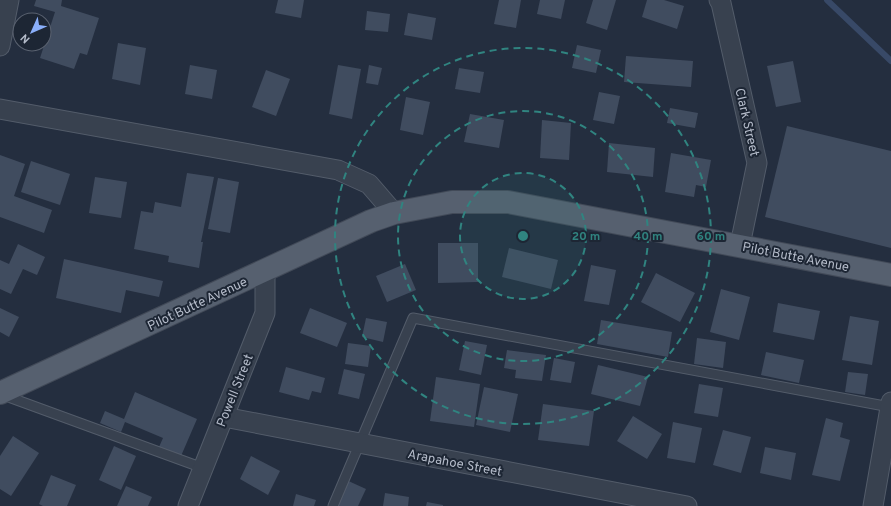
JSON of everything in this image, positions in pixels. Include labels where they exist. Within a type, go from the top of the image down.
[{"type":"main road","name":"Pilot Butte Avenue","points":[[0,394],[371,222],[394,213],[452,202],[508,202],[891,275]]},
{"type":"street","points":[[0,46],[9,0]]},
{"type":"street","name":"Clark Street","points":[[719,0],[721,3],[757,163],[740,245]]},
{"type":"street","points":[[0,109],[338,170],[369,184],[394,213]]},
{"type":"street","name":"Powell Street","points":[[188,506],[265,313],[265,272]]},
{"type":"street","points":[[872,506],[891,404]]},
{"type":"street","name":"Arapahoe Street","points":[[224,417],[687,506]]},
{"type":"lane","points":[[333,506],[413,318],[891,404]]},
{"type":"lane","points":[[0,394],[203,468]]},
{"type":"building","points":[[36,0],[62,0],[61,6],[99,18],[87,55],[80,53],[74,69],[40,58],[42,52],[52,52],[52,21],[55,12],[34,6]]},
{"type":"building","points":[[278,0],[304,0],[301,18],[275,13]]},
{"type":"building","points":[[499,0],[521,0],[516,28],[494,24]]},
{"type":"building","points":[[540,0],[565,0],[561,19],[537,14]]},
{"type":"building","points":[[593,0],[616,0],[607,30],[586,23]]},
{"type":"building","points":[[647,0],[664,0],[684,6],[677,29],[642,17]]},
{"type":"building","points":[[367,11],[390,14],[388,32],[365,30]]},
{"type":"building","points":[[408,13],[436,18],[432,40],[404,35]]},
{"type":"building","points":[[118,43],[146,48],[140,85],[112,79]]},
{"type":"building","points":[[577,45],[601,50],[596,73],[572,68]]},
{"type":"building","points":[[626,56],[693,61],[691,87],[624,82]]},
{"type":"building","points":[[793,61],[801,102],[776,107],[767,66]]},
{"type":"building","points":[[190,65],[217,70],[212,99],[185,94]]},
{"type":"building","points":[[338,65],[361,69],[352,119],[329,114]]},
{"type":"building","points":[[369,65],[382,68],[378,85],[366,83]]},
{"type":"building","points":[[459,68],[484,72],[480,93],[455,89]]},
{"type":"building","points":[[266,70],[290,79],[276,116],[252,107]]},
{"type":"building","points":[[599,92],[620,96],[614,124],[593,120]]},
{"type":"building","points":[[406,97],[430,102],[423,135],[400,130]]},
{"type":"building","points":[[670,108],[698,113],[695,128],[667,123]]},
{"type":"building","points":[[470,114],[504,120],[499,148],[464,142]]},
{"type":"building","points":[[542,120],[571,123],[569,160],[540,158]]},
{"type":"building","points":[[787,126],[891,151],[891,248],[765,217]]},
{"type":"building","points":[[609,143],[655,148],[653,177],[607,172]]},
{"type":"building","points":[[671,153],[711,160],[706,187],[696,185],[694,197],[665,192]]},
{"type":"building","points":[[0,155],[25,164],[14,196],[52,210],[44,233],[0,217]]},
{"type":"building","points":[[31,161],[70,174],[60,205],[21,192]]},
{"type":"building","points":[[187,173],[214,177],[201,242],[203,242],[199,268],[168,262],[169,256],[134,249],[141,211],[153,213],[155,202],[181,207]]},
{"type":"building","points":[[95,177],[127,182],[121,218],[89,213]]},
{"type":"building","points":[[218,178],[239,182],[230,233],[208,229]]},
{"type":"building","points":[[438,243],[478,243],[478,282],[438,283]]},
{"type":"building","points":[[18,244],[45,257],[37,275],[23,269],[11,294],[0,289],[0,260],[9,264]]},
{"type":"building","points":[[509,248],[558,260],[551,289],[502,277]]},
{"type":"building","points":[[64,259],[163,281],[159,297],[126,290],[121,313],[56,298]]},
{"type":"building","points":[[405,264],[416,290],[387,302],[376,276]]},
{"type":"building","points":[[591,265],[616,270],[609,305],[584,301]]},
{"type":"building","points":[[656,273],[695,293],[680,322],[641,302]]},
{"type":"building","points":[[721,289],[750,297],[739,340],[710,332]]},
{"type":"building","points":[[778,303],[820,311],[814,340],[773,332]]},
{"type":"building","points":[[0,308],[19,317],[9,337],[0,332]]},
{"type":"building","points":[[310,308],[347,323],[337,347],[300,333]]},
{"type":"building","points":[[850,316],[879,321],[872,365],[842,360]]},
{"type":"building","points":[[366,318],[387,322],[383,342],[362,337]]},
{"type":"building","points":[[601,320],[672,332],[668,357],[597,344]]},
{"type":"building","points":[[697,338],[726,342],[723,368],[694,364]]},
{"type":"building","points":[[465,341],[487,345],[481,375],[459,370]]},
{"type":"building","points":[[348,343],[371,346],[368,367],[345,364]]},
{"type":"building","points":[[507,350],[546,355],[542,381],[515,378],[516,370],[504,368]]},
{"type":"building","points":[[766,352],[804,360],[799,383],[761,375]]},
{"type":"building","points":[[554,358],[575,362],[571,383],[550,380]]},
{"type":"building","points":[[598,365],[648,377],[640,406],[591,394]]},
{"type":"building","points":[[286,367],[325,378],[321,393],[312,391],[309,400],[279,392]]},
{"type":"building","points":[[344,369],[365,374],[359,399],[338,394]]},
{"type":"building","points":[[848,372],[868,374],[865,395],[845,392]]},
{"type":"building","points":[[436,377],[480,384],[474,427],[430,421]]},
{"type":"building","points":[[699,384],[723,388],[718,417],[694,413]]},
{"type":"building","points":[[484,387],[518,394],[510,432],[476,425]]},
{"type":"building","points":[[135,392],[197,419],[181,456],[159,447],[163,438],[125,422],[121,432],[100,423],[105,411],[124,419]]},
{"type":"building","points":[[543,404],[594,411],[589,446],[538,440]]},
{"type":"building","points":[[633,416],[662,434],[647,459],[617,441]]},
{"type":"building","points":[[826,418],[843,423],[840,437],[850,440],[840,481],[812,475]]},
{"type":"building","points":[[673,422],[702,428],[695,463],[667,458]]},
{"type":"building","points":[[723,430],[751,437],[741,473],[713,465]]},
{"type":"building","points":[[13,436],[39,453],[11,496],[0,489],[0,456]]},
{"type":"building","points":[[114,446],[136,456],[121,490],[99,480]]},
{"type":"building","points":[[765,447],[796,453],[791,480],[760,473]]},
{"type":"building","points":[[251,456],[280,471],[268,495],[240,479]]},
{"type":"building","points":[[51,475],[76,485],[67,506],[43,506],[39,504]]},
{"type":"building","points":[[344,479],[366,489],[358,506],[331,506]]},
{"type":"building","points":[[126,486],[152,497],[148,506],[117,506]]},
{"type":"building","points":[[385,493],[409,497],[408,506],[383,506]]},
{"type":"building","points":[[296,494],[316,500],[314,506],[293,506]]},
{"type":"building","points":[[427,502],[443,505],[443,506],[426,506]]},
{"type":"waterway","points":[[827,0],[891,61]]}]
